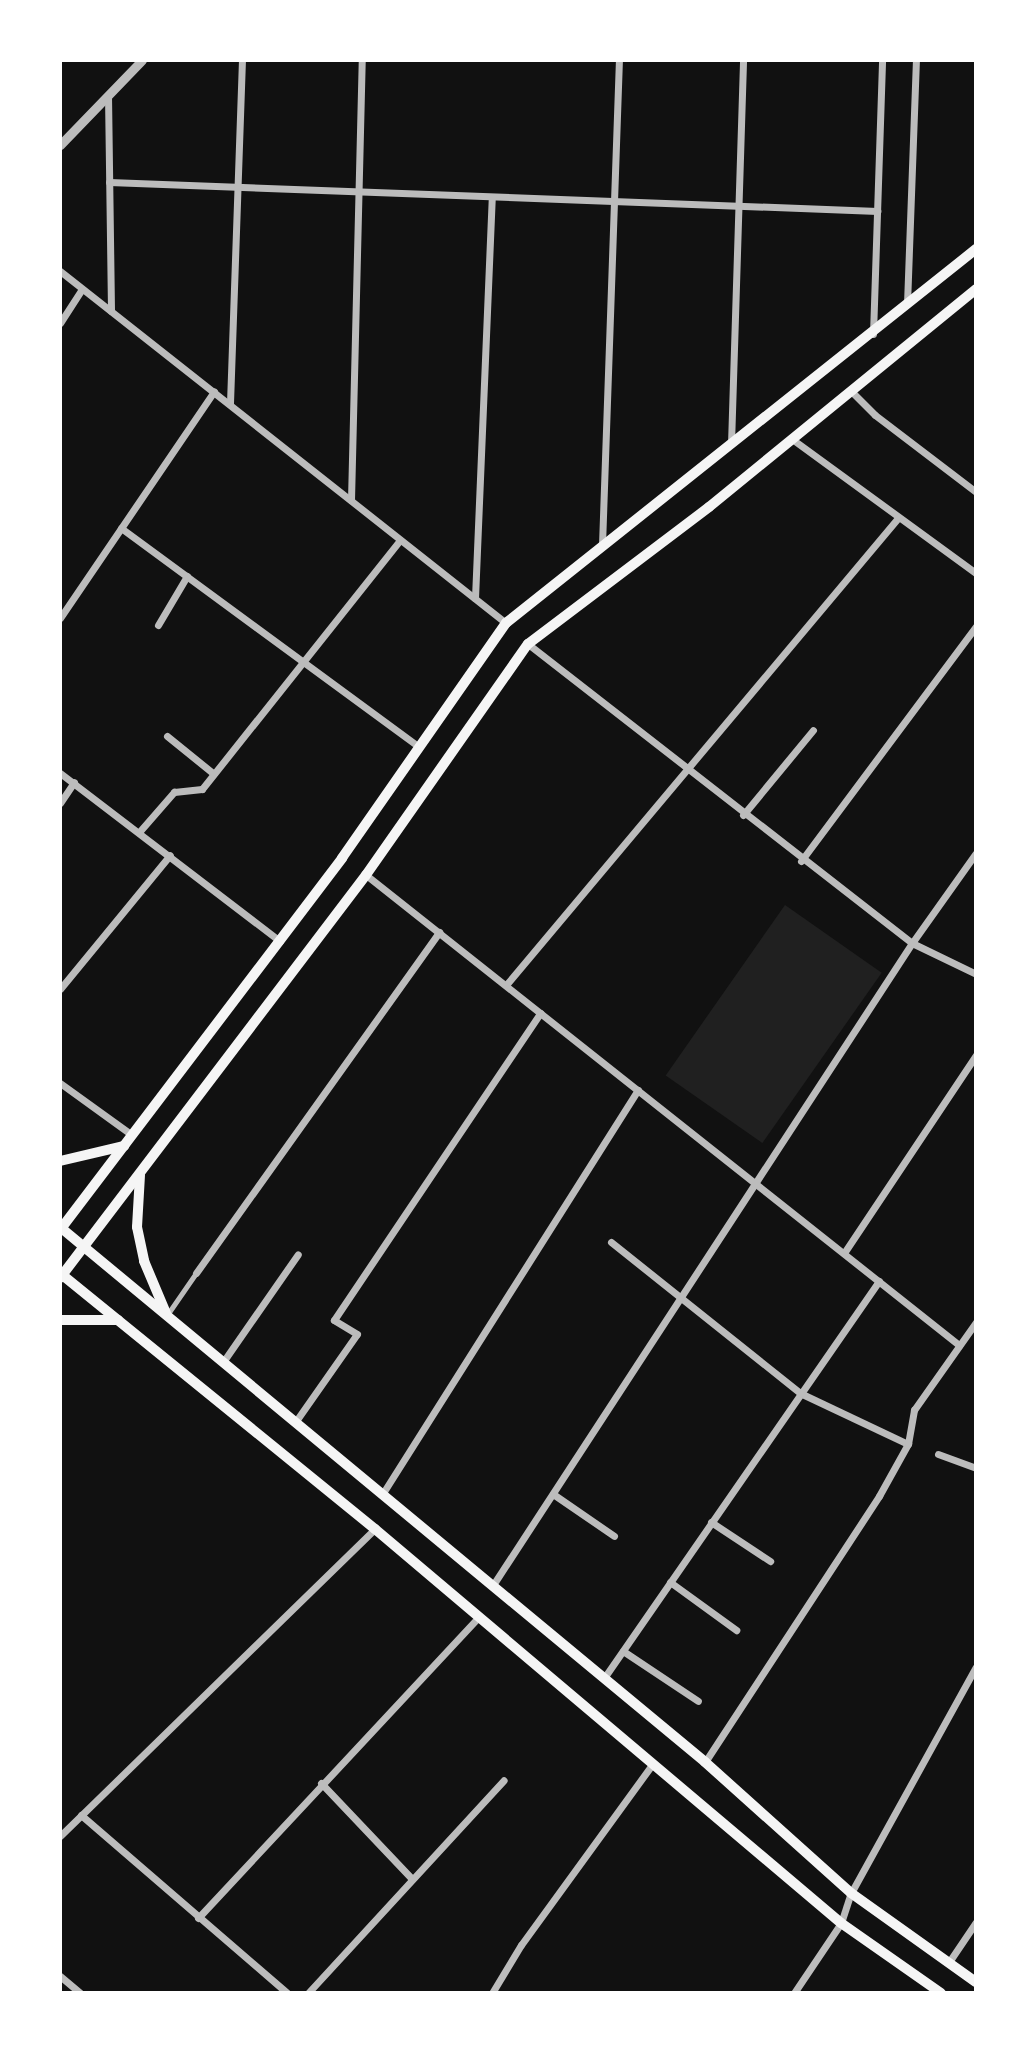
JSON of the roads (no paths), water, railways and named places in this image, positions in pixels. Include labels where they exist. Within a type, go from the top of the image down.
[{"type":"main road","points":[[976,249],[506,623],[280,941],[60,1228],[705,1762],[851,1893],[976,1982]]},
{"type":"main road","points":[[941,1993],[927,1989],[841,1923],[375,1529],[61,1275],[366,875],[528,644],[792,439],[976,289]]},
{"type":"main road","points":[[60,1161],[124,1146]]},
{"type":"main road","points":[[140,1175],[137,1227],[144,1261],[167,1315]]},
{"type":"main road","points":[[60,1320],[120,1320]]},
{"type":"street","points":[[60,145],[142,60]]},
{"type":"street","points":[[230,403],[242,60]]},
{"type":"street","points":[[351,500],[362,60]]},
{"type":"street","points":[[602,545],[619,60]]},
{"type":"street","points":[[731,444],[743,60]]},
{"type":"street","points":[[873,334],[882,60]]},
{"type":"street","points":[[907,306],[916,60]]},
{"type":"street","points":[[108,95],[111,311]]},
{"type":"street","points":[[109,182],[877,211]]},
{"type":"street","points":[[475,598],[492,197]]},
{"type":"street","points":[[60,271],[506,623]]},
{"type":"street","points":[[60,323],[82,289]]},
{"type":"street","points":[[850,390],[875,415],[976,492]]},
{"type":"street","points":[[60,618],[214,391]]},
{"type":"street","points":[[792,439],[976,573]]},
{"type":"street","points":[[506,985],[689,772],[898,518]]},
{"type":"street","points":[[121,528],[419,747]]},
{"type":"street","points":[[140,831],[173,794],[200,791],[400,540]]},
{"type":"street","points":[[158,625],[187,576]]},
{"type":"street","points":[[801,861],[976,626]]},
{"type":"street","points":[[528,644],[801,861],[912,943],[976,974]]},
{"type":"street","points":[[743,815],[813,730]]},
{"type":"street","points":[[167,736],[214,774]]},
{"type":"street","points":[[60,773],[140,831],[280,941]]},
{"type":"street","points":[[60,803],[74,782]]},
{"type":"street","points":[[493,1585],[912,943],[976,853]]},
{"type":"street","points":[[60,989],[170,855]]},
{"type":"street","points":[[366,875],[959,1345]]},
{"type":"street","points":[[167,1315],[439,932]]},
{"type":"street","points":[[296,1421],[357,1334],[334,1320],[540,1013]]},
{"type":"street","points":[[844,1253],[976,1055]]},
{"type":"street","points":[[60,1083],[132,1135]]},
{"type":"street","points":[[383,1493],[638,1090]]},
{"type":"street","points":[[611,1242],[800,1393],[908,1444]]},
{"type":"street","points":[[223,1362],[298,1254]]},
{"type":"street","points":[[604,1678],[879,1281]]},
{"type":"street","points":[[705,1762],[879,1496],[908,1444],[914,1410],[976,1322]]},
{"type":"street","points":[[938,1454],[976,1468]]},
{"type":"street","points":[[553,1494],[614,1536]]},
{"type":"street","points":[[711,1522],[770,1561]]},
{"type":"street","points":[[60,1836],[375,1529]]},
{"type":"street","points":[[670,1582],[736,1630]]},
{"type":"street","points":[[198,1918],[479,1617]]},
{"type":"street","points":[[623,1651],[698,1701]]},
{"type":"street","points":[[794,1993],[841,1923],[851,1893],[976,1667]]},
{"type":"street","points":[[492,1993],[521,1945],[652,1765]]},
{"type":"street","points":[[308,1993],[504,1780]]},
{"type":"street","points":[[321,1783],[412,1879]]},
{"type":"street","points":[[81,1815],[287,1993]]},
{"type":"street","points":[[949,1962],[976,1922]]},
{"type":"street","points":[[60,1976],[80,1993]]}]
